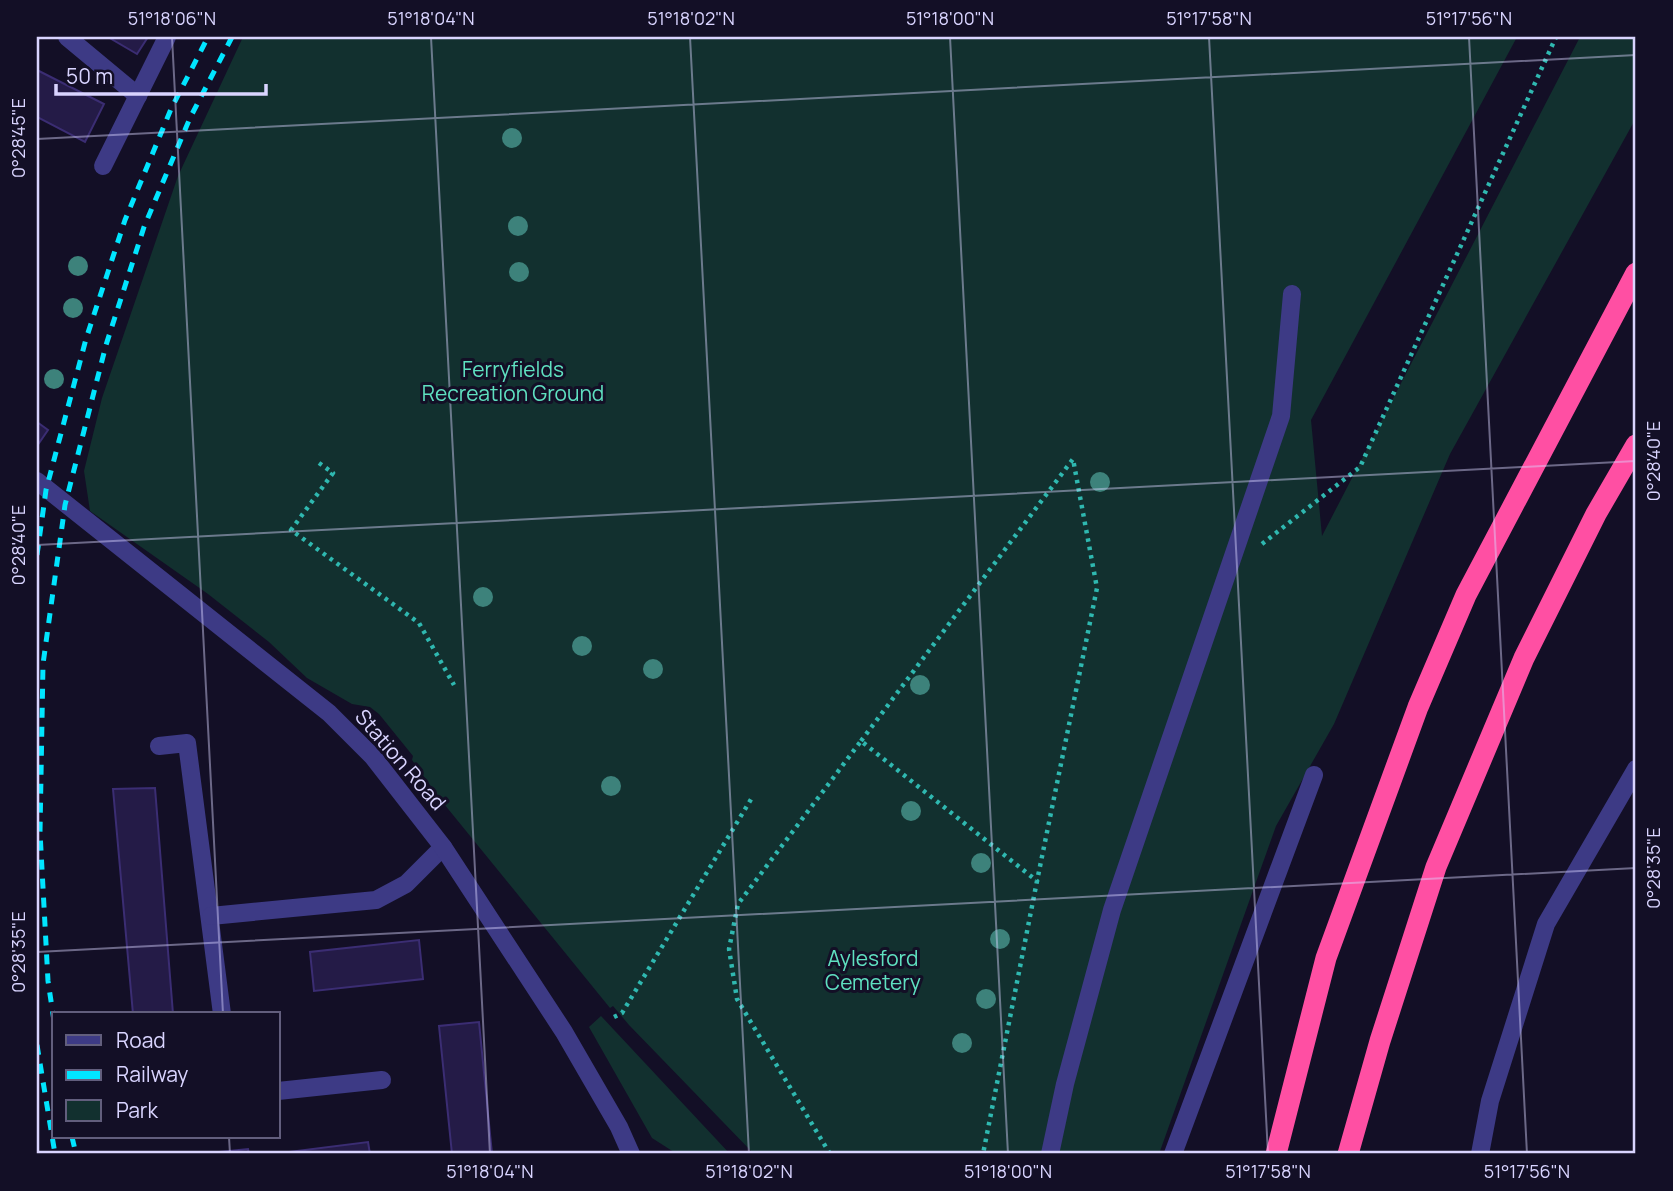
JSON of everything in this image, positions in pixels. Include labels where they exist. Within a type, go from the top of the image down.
[{"type":"highway","points":[[1276,1154],[1326,958],[1418,707],[1466,595],[1636,273]]},
{"type":"highway","points":[[1348,1154],[1380,1041],[1436,867],[1524,658],[1596,514],[1636,445]]},
{"type":"street","points":[[67,37],[138,96]]},
{"type":"street","points":[[103,166],[167,37]]},
{"type":"street","points":[[1051,1154],[1065,1084],[1112,910],[1281,416],[1292,294]]},
{"type":"street","name":"Station Road","points":[[37,481],[329,713],[373,757],[443,847],[564,1032],[620,1127],[631,1154]]},
{"type":"street","points":[[159,746],[187,743],[212,916],[222,1012]]},
{"type":"street","points":[[1480,1154],[1490,1101],[1546,924],[1636,769]]},
{"type":"street","points":[[1173,1154],[1314,775]]},
{"type":"street","points":[[212,916],[376,900],[406,884],[443,847]]},
{"type":"street","points":[[280,1091],[382,1080]]},
{"type":"path","points":[[1233,558],[1250,554],[1360,467],[1556,37]]},
{"type":"path","points":[[830,1154],[737,999],[729,949],[738,904],[1073,459],[1097,588],[983,1154]]},
{"type":"path","points":[[319,463],[334,473],[291,530],[419,623],[454,685]]},
{"type":"path","points":[[861,741],[1037,881]]},
{"type":"path","points":[[614,1017],[622,1013],[753,796]]},
{"type":"green space","points":[[243,37],[1517,37],[1311,420],[1322,536],[1580,37],[1636,37],[1636,118],[1450,454],[1334,724],[1276,826],[1159,1154],[754,1154],[613,1006],[610,1008],[440,799],[412,760],[413,756],[379,714],[370,707],[352,704],[307,678],[269,642],[208,594],[90,511],[84,471],[102,398],[178,176]]},
{"type":"green space","points":[[601,1016],[730,1154],[677,1154],[652,1138],[589,1027]]},
{"type":"building","points":[[108,37],[148,37],[137,54]]},
{"type":"building","points":[[37,70],[104,104],[85,142],[37,117]]},
{"type":"building","points":[[37,422],[48,430],[37,446]]},
{"type":"building","points":[[155,788],[173,1012],[133,1012],[113,789]]},
{"type":"building","points":[[419,940],[423,979],[314,991],[310,952]]},
{"type":"building","points":[[479,1022],[492,1154],[452,1154],[439,1026]]},
{"type":"building","points":[[368,1142],[370,1154],[273,1154]]},
{"type":"building","points":[[248,1149],[249,1154],[199,1154]]},
{"type":"railway","points":[[37,555],[46,490],[86,339],[125,220],[171,109],[208,37]]},
{"type":"railway","points":[[53,1012],[48,981],[40,832],[43,664],[65,505],[106,345],[144,227],[190,118],[232,37]]},
{"type":"railway","points":[[37,1045],[52,1136]]},
{"type":"railway","points":[[52,1138],[55,1154]]},
{"type":"railway","points":[[72,1138],[76,1154]]},
{"type":"park label","name":"Ferryfields Recreation Ground","points":[[513,382]]},
{"type":"park label","name":"Aylesford Cemetery","points":[[873,971]]}]
